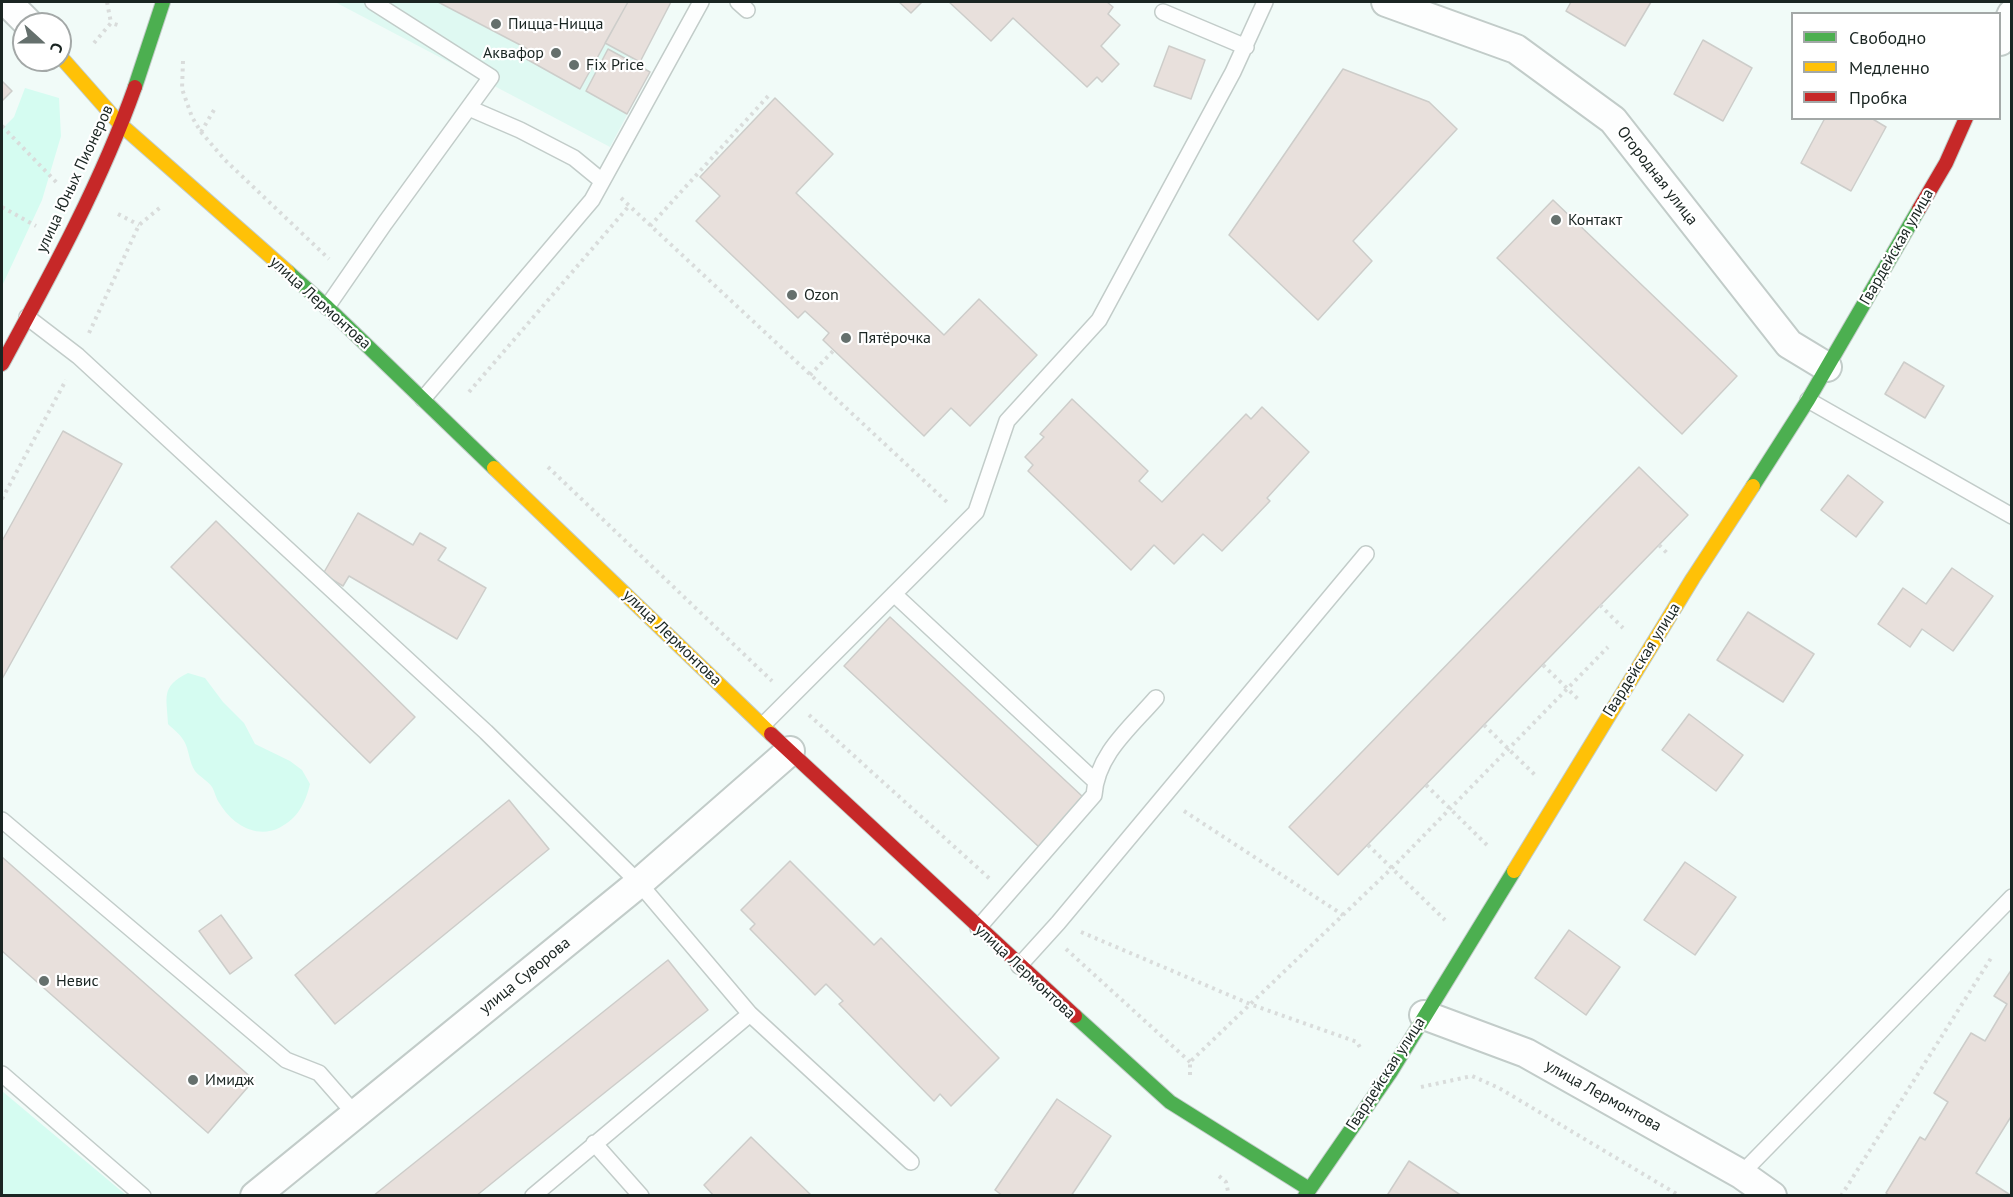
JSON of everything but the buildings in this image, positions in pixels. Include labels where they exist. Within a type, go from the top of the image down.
[{"type":"street","name":"улица Юных Пионеров","points":[[2,364],[88,200],[153,37],[163,2]]},
{"type":"street","name":"Огородная улица","points":[[1386,2],[1516,49],[1613,120],[1789,344],[1827,367]]},
{"type":"street","points":[[2001,39],[2012,14]]},
{"type":"street","name":"улица Лермонтова","points":[[72,70],[120,124],[327,307],[1018,966],[1170,1102],[1307,1192]]},
{"type":"street","name":"Гвардейская улица","points":[[1307,1192],[1390,1073],[1693,578],[1808,400],[1946,163],[1965,120]]},
{"type":"street","name":"улица Суворова","points":[[255,1196],[639,883],[790,751]]},
{"type":"street","name":"улица Лермонтова","points":[[1424,1015],[1526,1053],[1741,1174],[1772,1196]]},
{"type":"lane","points":[[327,307],[491,77],[373,2]]},
{"type":"lane","points":[[423,399],[592,200],[700,2]]},
{"type":"lane","points":[[763,725],[976,512],[1007,422],[1099,320],[1246,47],[1265,2]]},
{"type":"lane","points":[[1163,12],[1246,47]]},
{"type":"lane","points":[[469,108],[520,130],[574,158],[602,181]]},
{"type":"lane","points":[[27,317],[78,356],[486,732],[639,883],[750,1014],[910,1162]]},
{"type":"lane","points":[[1808,400],[2012,516]]},
{"type":"lane","points":[[1018,966],[1054,928],[1366,554]]},
{"type":"lane","points":[[894,594],[1095,781]]},
{"type":"lane","points":[[978,928],[1094,795],[1095,781],[1105,756],[1156,698]]},
{"type":"lane","points":[[2,820],[286,1060],[320,1073],[355,1114]]},
{"type":"lane","points":[[1741,1174],[2012,897]]},
{"type":"lane","points":[[533,1196],[750,1014]]},
{"type":"lane","points":[[2,1074],[143,1196]]},
{"type":"lane","points":[[594,1143],[641,1196]]},
{"type":"path","points":[[107,2],[111,23]]},
{"type":"path","points":[[111,23],[131,30]]},
{"type":"path","points":[[87,51],[111,23]]},
{"type":"path","points":[[178,52],[183,61],[182,89],[192,117],[201,132],[225,160],[348,277]]},
{"type":"path","points":[[650,226],[770,94]]},
{"type":"path","points":[[201,132],[214,110]]},
{"type":"path","points":[[2,126],[59,186]]},
{"type":"path","points":[[602,181],[967,521]]},
{"type":"path","points":[[447,371],[469,392],[629,206]]},
{"type":"path","points":[[2,207],[36,226]]},
{"type":"path","points":[[114,213],[140,225]]},
{"type":"path","points":[[810,375],[834,351]]},
{"type":"path","points":[[546,466],[790,698],[1006,894]]},
{"type":"path","points":[[1190,1062],[1392,868],[1609,646]]},
{"type":"path","points":[[1543,665],[1603,723]]},
{"type":"path","points":[[1484,725],[1558,797]]},
{"type":"path","points":[[1426,785],[1513,870]]},
{"type":"path","points":[[1163,797],[1343,915]]},
{"type":"path","points":[[1368,844],[1468,943]]},
{"type":"path","points":[[1054,928],[1250,1004],[1357,1042],[1366,1057]]},
{"type":"path","points":[[1054,928],[1190,1062],[1190,1082]]},
{"type":"path","points":[[1841,1196],[1999,946]]},
{"type":"path","points":[[1414,1088],[1473,1076],[1499,1088],[1680,1196]]},
{"type":"shaded area","points":[[335,2],[671,2],[640,62],[650,72],[610,147]]},
{"type":"shaded area","points":[[25,88],[59,98],[61,136],[42,200],[2,286],[2,129],[14,117]]},
{"type":"shaded area","points":[[188,673],[205,678],[223,702],[244,723],[255,744],[290,761],[302,770],[310,784],[308,791],[300,810],[286,824],[262,832],[245,828],[231,818],[210,785],[195,771],[184,741],[168,724],[167,694],[169,688]]},
{"type":"shaded area","points":[[2,1091],[126,1195],[2,1195]]},
{"type":"traffic: fast","points":[[135,87],[163,2]]},
{"type":"traffic: fast","points":[[1753,486],[1808,400],[1919,209]]},
{"type":"traffic: fast","points":[[288,272],[494,468]]},
{"type":"traffic: fast","points":[[1305,1196],[1390,1073],[1514,871]]},
{"type":"traffic: fast","points":[[1075,1016],[1170,1102],[1309,1189]]},
{"type":"traffic: slow","points":[[72,70],[120,124],[288,272]]},
{"type":"traffic: slow","points":[[494,468],[771,734]]},
{"type":"traffic: slow","points":[[1514,871],[1693,578],[1753,486]]},
{"type":"traffic: jam","points":[[2,364],[91,193],[135,87]]},
{"type":"traffic: jam","points":[[1919,209],[1946,163],[1965,120]]},
{"type":"traffic: jam","points":[[771,734],[1075,1016]]},
{"type":"place","name":"Пицца-Ницца","points":[[496,24]]},
{"type":"place","name":"Аквафор","points":[[556,53]]},
{"type":"place","name":"Fix Price","points":[[574,65]]},
{"type":"place","name":"Контакт","points":[[1556,220]]},
{"type":"place","name":"Ozon","points":[[792,295]]},
{"type":"place","name":"Пятёрочка","points":[[846,338]]},
{"type":"place","name":"Невис","points":[[44,981]]},
{"type":"place","name":"Имидж","points":[[193,1080]]}]
